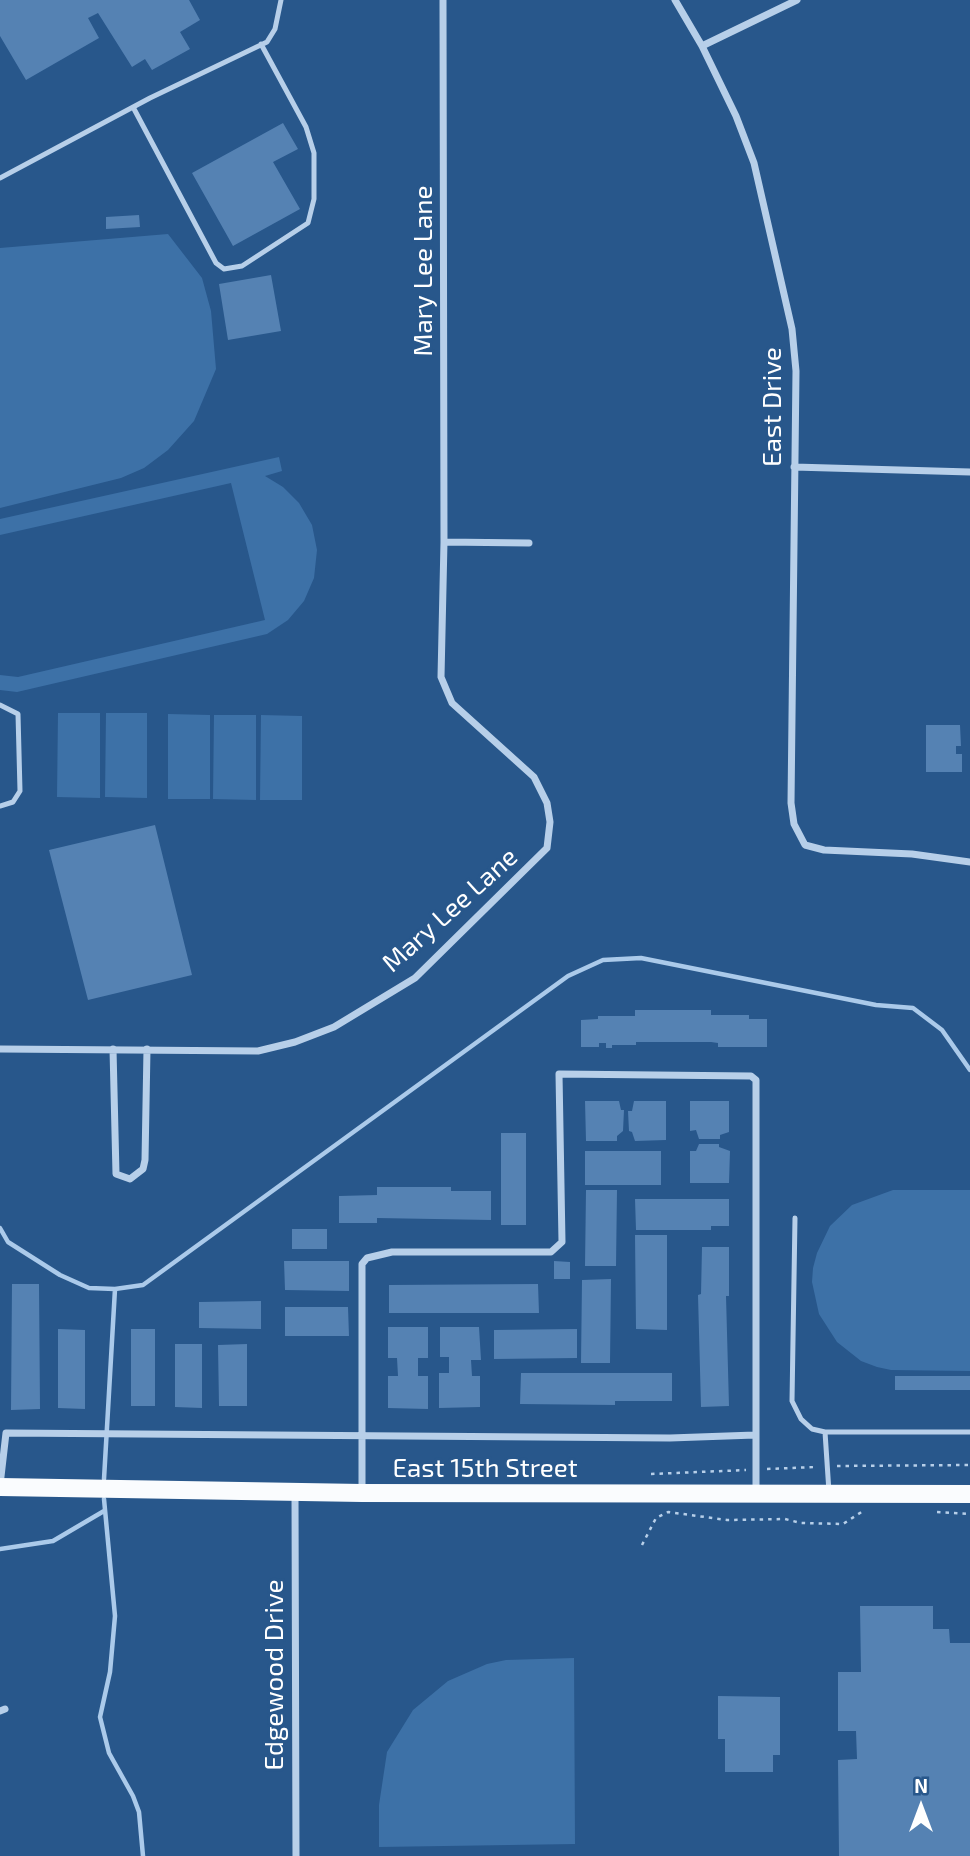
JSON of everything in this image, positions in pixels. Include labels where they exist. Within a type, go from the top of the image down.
[{"type":"main road","name":"East 15th Street","points":[[0,1486],[295,1493],[970,1494]]},
{"type":"street","name":"Mary Lee Lane","points":[[0,1049],[258,1051],[279,1048],[334,1027],[415,978],[547,848],[550,822],[547,803],[534,777],[508,750],[464,716],[452,703],[441,677],[444,542],[443,0]]},
{"type":"street","name":"East Drive","points":[[675,0],[702,46],[736,116],[754,163],[785,291],[796,371],[791,803],[799,836],[804,845],[824,850],[912,854],[970,862]]},
{"type":"street","points":[[702,46],[797,0]]},
{"type":"street","points":[[794,467],[970,472]]},
{"type":"street","points":[[444,542],[529,543]]},
{"type":"street","points":[[113,1049],[116,1174],[130,1179],[143,1169],[145,1160],[147,1049]]},
{"type":"street","points":[[362,1493],[365,1436],[362,1264],[367,1258],[392,1252],[551,1252],[557,1247],[562,1242],[559,1074],[751,1076],[756,1080],[756,1495]]},
{"type":"street","points":[[0,1486],[6,1433],[670,1438],[755,1435]]},
{"type":"street","name":"Edgewood Drive","points":[[295,1493],[296,1856]]},
{"type":"lane","points":[[0,178],[133,107],[261,44],[275,29],[281,0]]},
{"type":"lane","points":[[133,107],[216,263],[224,269],[242,266],[308,223],[314,198],[314,153],[306,127],[261,44]]},
{"type":"lane","points":[[0,705],[18,713],[20,791],[13,802],[0,806]]},
{"type":"lane","points":[[795,1218],[792,1401],[801,1419],[812,1429],[825,1432],[970,1432]]},
{"type":"lane","points":[[825,1432],[829,1495]]},
{"type":"path","points":[[651,1474],[828,1466],[970,1465]]},
{"type":"path","points":[[642,1545],[656,1518],[668,1512],[727,1520],[785,1519],[801,1523],[843,1524],[856,1513],[873,1511]]},
{"type":"path","points":[[934,1512],[970,1514]]},
{"type":"shaded area","points":[[168,234],[202,278],[211,311],[216,369],[194,421],[168,450],[144,468],[121,478],[0,508],[0,248]]},
{"type":"shaded area","points":[[279,457],[282,471],[265,476],[283,487],[299,503],[312,525],[317,550],[314,578],[304,601],[288,620],[267,634],[17,692],[0,690],[0,675],[18,677],[265,620],[231,483],[0,535],[0,519]]},
{"type":"shaded area","points":[[58,713],[100,713],[100,798],[57,797]]},
{"type":"shaded area","points":[[106,713],[147,713],[147,798],[105,797]]},
{"type":"shaded area","points":[[168,714],[210,715],[210,799],[168,799]]},
{"type":"shaded area","points":[[214,715],[256,715],[256,800],[213,799]]},
{"type":"shaded area","points":[[261,715],[302,716],[302,800],[260,800]]},
{"type":"shaded area","points":[[893,1190],[970,1190],[970,1371],[891,1370],[861,1361],[837,1342],[819,1314],[812,1282],[813,1268],[830,1226],[852,1205]]},
{"type":"shaded area","points":[[574,1658],[575,1844],[379,1847],[379,1805],[387,1752],[413,1710],[448,1681],[487,1664],[506,1660]]},
{"type":"building","points":[[0,0],[189,0],[200,20],[180,32],[190,49],[152,70],[145,59],[132,67],[98,13],[88,18],[99,38],[26,80],[0,36]]},
{"type":"building","points":[[283,123],[298,149],[273,162],[300,209],[233,246],[192,173]]},
{"type":"building","points":[[139,215],[140,227],[106,229],[106,217]]},
{"type":"building","points":[[271,275],[281,331],[228,340],[219,284]]},
{"type":"building","points":[[926,725],[960,725],[961,746],[956,746],[956,754],[962,754],[962,772],[926,772]]},
{"type":"building","points":[[155,825],[192,975],[88,1000],[49,850]]},
{"type":"building","points":[[635,1010],[711,1010],[711,1015],[749,1015],[749,1019],[767,1019],[767,1047],[718,1047],[718,1043],[711,1042],[636,1042],[636,1045],[612,1045],[612,1048],[606,1048],[606,1043],[599,1043],[599,1047],[581,1047],[581,1020],[598,1019],[598,1016],[635,1016]]},
{"type":"building","points":[[585,1101],[619,1101],[621,1110],[624,1110],[623,1131],[617,1136],[617,1141],[586,1141]]},
{"type":"building","points":[[634,1101],[666,1101],[666,1140],[635,1141],[629,1131],[628,1111],[632,1111]]},
{"type":"building","points":[[690,1101],[729,1101],[729,1132],[720,1135],[720,1139],[699,1139],[696,1130],[690,1131]]},
{"type":"building","points":[[501,1133],[526,1133],[526,1225],[501,1225]]},
{"type":"building","points":[[699,1144],[719,1144],[719,1147],[730,1151],[729,1183],[690,1183],[690,1151],[696,1151]]},
{"type":"building","points":[[585,1151],[661,1151],[661,1185],[585,1185]]},
{"type":"building","points":[[377,1187],[451,1187],[451,1191],[491,1191],[491,1220],[377,1218],[377,1223],[339,1223],[339,1196],[377,1195]]},
{"type":"building","points":[[586,1190],[617,1190],[616,1266],[585,1266]]},
{"type":"building","points":[[635,1199],[729,1199],[729,1226],[711,1226],[711,1230],[636,1230]]},
{"type":"building","points":[[292,1229],[327,1229],[327,1249],[292,1249]]},
{"type":"building","points":[[635,1235],[667,1235],[667,1330],[636,1329]]},
{"type":"building","points":[[702,1247],[729,1247],[729,1296],[726,1296],[729,1406],[701,1407],[698,1295],[701,1294]]},
{"type":"building","points":[[284,1261],[349,1261],[349,1291],[285,1290]]},
{"type":"building","points":[[554,1261],[570,1262],[570,1279],[554,1279]]},
{"type":"building","points":[[611,1279],[610,1363],[581,1363],[582,1280]]},
{"type":"building","points":[[12,1284],[39,1284],[40,1409],[11,1410]]},
{"type":"building","points":[[538,1284],[539,1313],[389,1313],[389,1285]]},
{"type":"building","points":[[261,1301],[261,1329],[199,1328],[199,1302]]},
{"type":"building","points":[[285,1307],[348,1307],[349,1336],[285,1336]]},
{"type":"building","points":[[388,1327],[428,1327],[428,1358],[418,1358],[418,1376],[428,1376],[428,1409],[388,1408],[388,1376],[398,1376],[397,1358],[388,1358]]},
{"type":"building","points":[[440,1327],[479,1327],[481,1360],[471,1360],[472,1376],[480,1376],[480,1407],[439,1408],[439,1373],[449,1373],[449,1357],[440,1357]]},
{"type":"building","points":[[58,1329],[85,1330],[85,1409],[58,1408]]},
{"type":"building","points":[[131,1329],[155,1329],[155,1406],[131,1406]]},
{"type":"building","points":[[577,1329],[577,1358],[494,1359],[494,1330]]},
{"type":"building","points":[[175,1344],[202,1344],[202,1408],[175,1407]]},
{"type":"building","points":[[247,1344],[247,1406],[219,1406],[218,1345]]},
{"type":"building","points":[[521,1373],[672,1373],[672,1401],[615,1401],[615,1405],[520,1404]]},
{"type":"building","points":[[895,1376],[970,1376],[970,1390],[895,1390]]},
{"type":"building","points":[[860,1606],[933,1606],[933,1629],[949,1629],[950,1643],[970,1643],[970,1856],[839,1856],[838,1760],[857,1759],[856,1731],[838,1731],[838,1672],[861,1672]]},
{"type":"building","points":[[718,1696],[780,1697],[780,1755],[773,1755],[773,1772],[725,1772],[725,1739],[718,1739]]},
{"type":"waterway","points":[[0,1228],[8,1242],[60,1275],[89,1288],[115,1289],[143,1285],[568,976],[603,960],[641,958],[876,1005],[913,1008],[942,1030],[970,1070]]},
{"type":"waterway","points":[[104,1479],[115,1289]]},
{"type":"waterway","points":[[104,1499],[115,1616],[110,1672],[100,1717],[109,1753],[139,1812],[143,1856]]},
{"type":"waterway","points":[[0,1549],[53,1541],[104,1511]]}]
